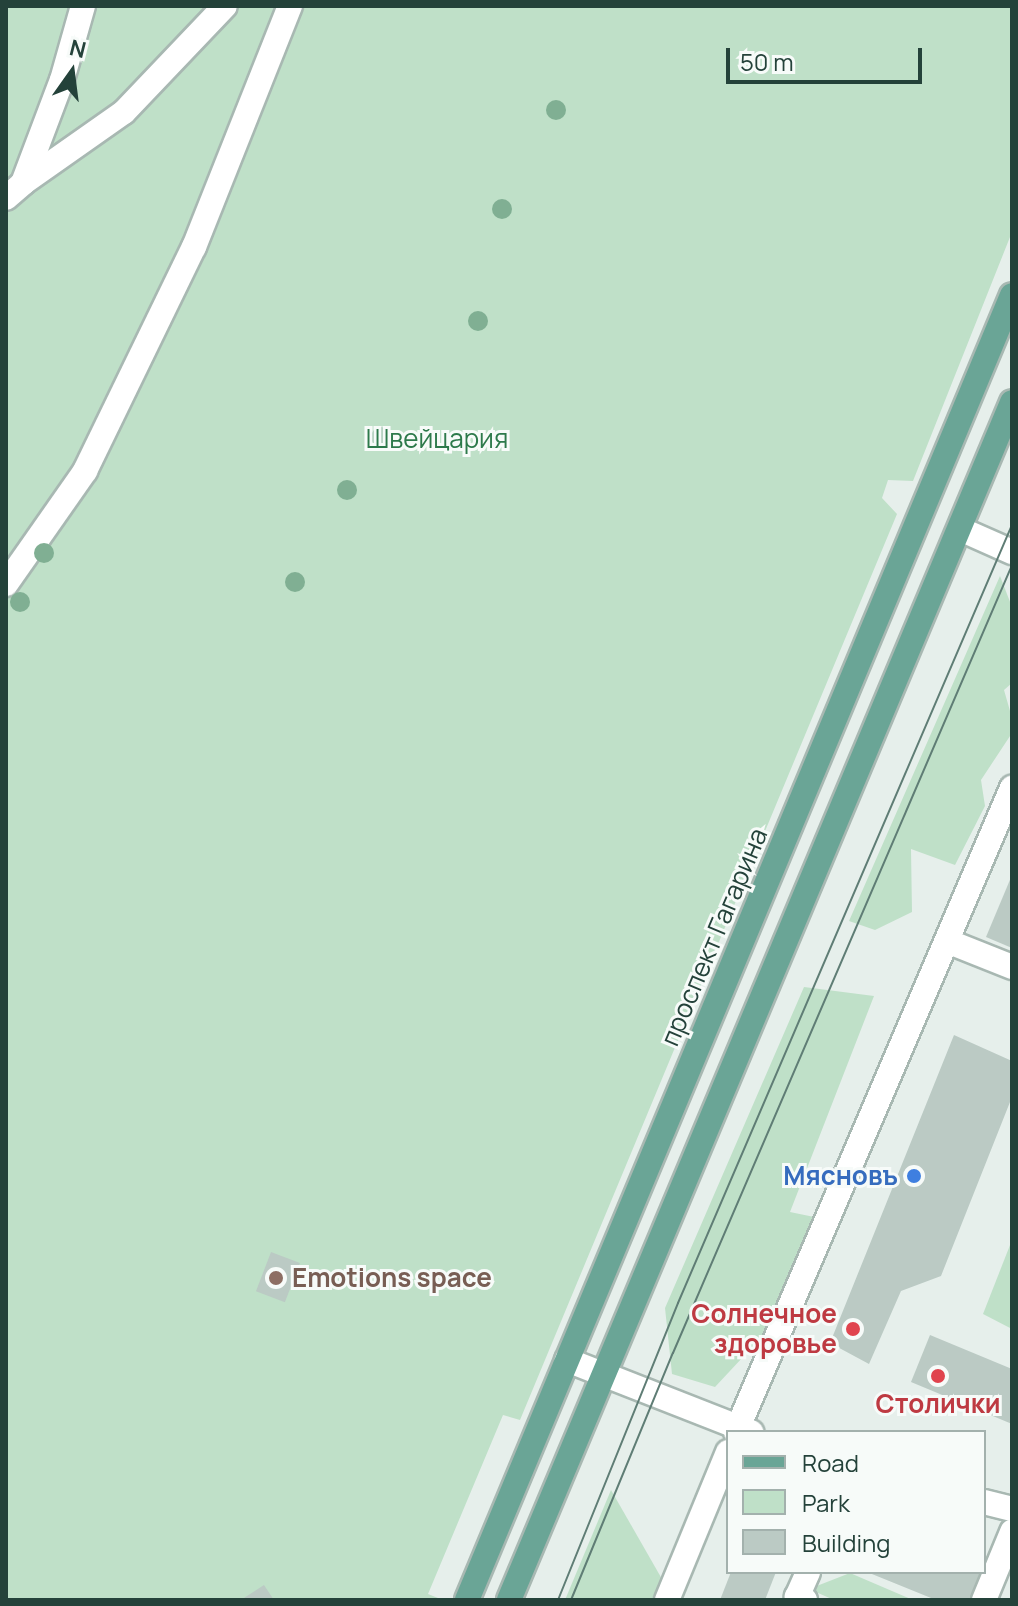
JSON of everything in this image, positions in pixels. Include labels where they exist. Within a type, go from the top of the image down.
[{"type":"main road","name":"проспект Гагарина","points":[[467,1600],[1012,295]]},
{"type":"main road","points":[[509,1600],[1012,402]]},
{"type":"street","points":[[15,190],[62,80],[83,6]]},
{"type":"street","points":[[15,190],[124,112],[225,6]]},
{"type":"street","points":[[6,584],[85,471],[194,247],[290,6]]},
{"type":"street","points":[[960,529],[1012,552]]},
{"type":"street","points":[[567,1360],[742,1430],[1012,788]]},
{"type":"street","points":[[947,941],[1012,967]]},
{"type":"street","points":[[667,1600],[726,1457]]},
{"type":"street","points":[[986,1502],[1012,1509]]},
{"type":"street","points":[[984,1600],[1012,1532]]},
{"type":"street","points":[[805,1600],[797,1597],[807,1574]]},
{"type":"green space","name":"Швейцария","points":[[6,6],[1012,6],[1012,232],[913,481],[888,480],[882,498],[897,514],[520,1420],[503,1415],[428,1594],[443,1600],[6,1600]]},
{"type":"green space","points":[[1000,576],[1012,607],[1012,683],[1004,690],[1012,718],[1012,733],[981,780],[985,806],[955,865],[911,849],[912,912],[875,930],[849,921]]},
{"type":"green space","points":[[804,987],[874,996],[790,1212],[819,1218],[773,1325],[715,1387],[672,1374],[665,1308]]},
{"type":"green space","points":[[1012,1240],[1012,1329],[983,1314]]},
{"type":"green space","points":[[611,1490],[674,1600],[565,1600]]},
{"type":"green space","points":[[852,1574],[913,1600],[834,1600],[809,1589]]},
{"type":"building","points":[[1012,875],[1012,948],[986,937]]},
{"type":"building","points":[[954,1035],[1012,1061],[1012,1097],[941,1276],[901,1291],[869,1364],[830,1343]]},
{"type":"building","points":[[271,1252],[300,1263],[285,1302],[256,1291]]},
{"type":"building","points":[[930,1335],[1012,1369],[1012,1424],[911,1382]]},
{"type":"building","points":[[986,1564],[991,1566],[977,1600],[936,1600],[872,1574],[986,1574]]},
{"type":"building","points":[[730,1574],[775,1574],[765,1600],[720,1600]]},
{"type":"building","points":[[264,1585],[274,1600],[241,1600],[247,1596]]},
{"type":"tram line","points":[[558,1600],[678,1303],[1012,525]]},
{"type":"tram line","points":[[571,1600],[673,1353],[1012,565]]},
{"type":"place","name":"Мясновъ","points":[[914,1176]]},
{"type":"place","name":"Emotions space","points":[[276,1278]]},
{"type":"place","name":"Солнечное здоровье","points":[[853,1329]]},
{"type":"place","name":"Столички","points":[[938,1376]]}]
